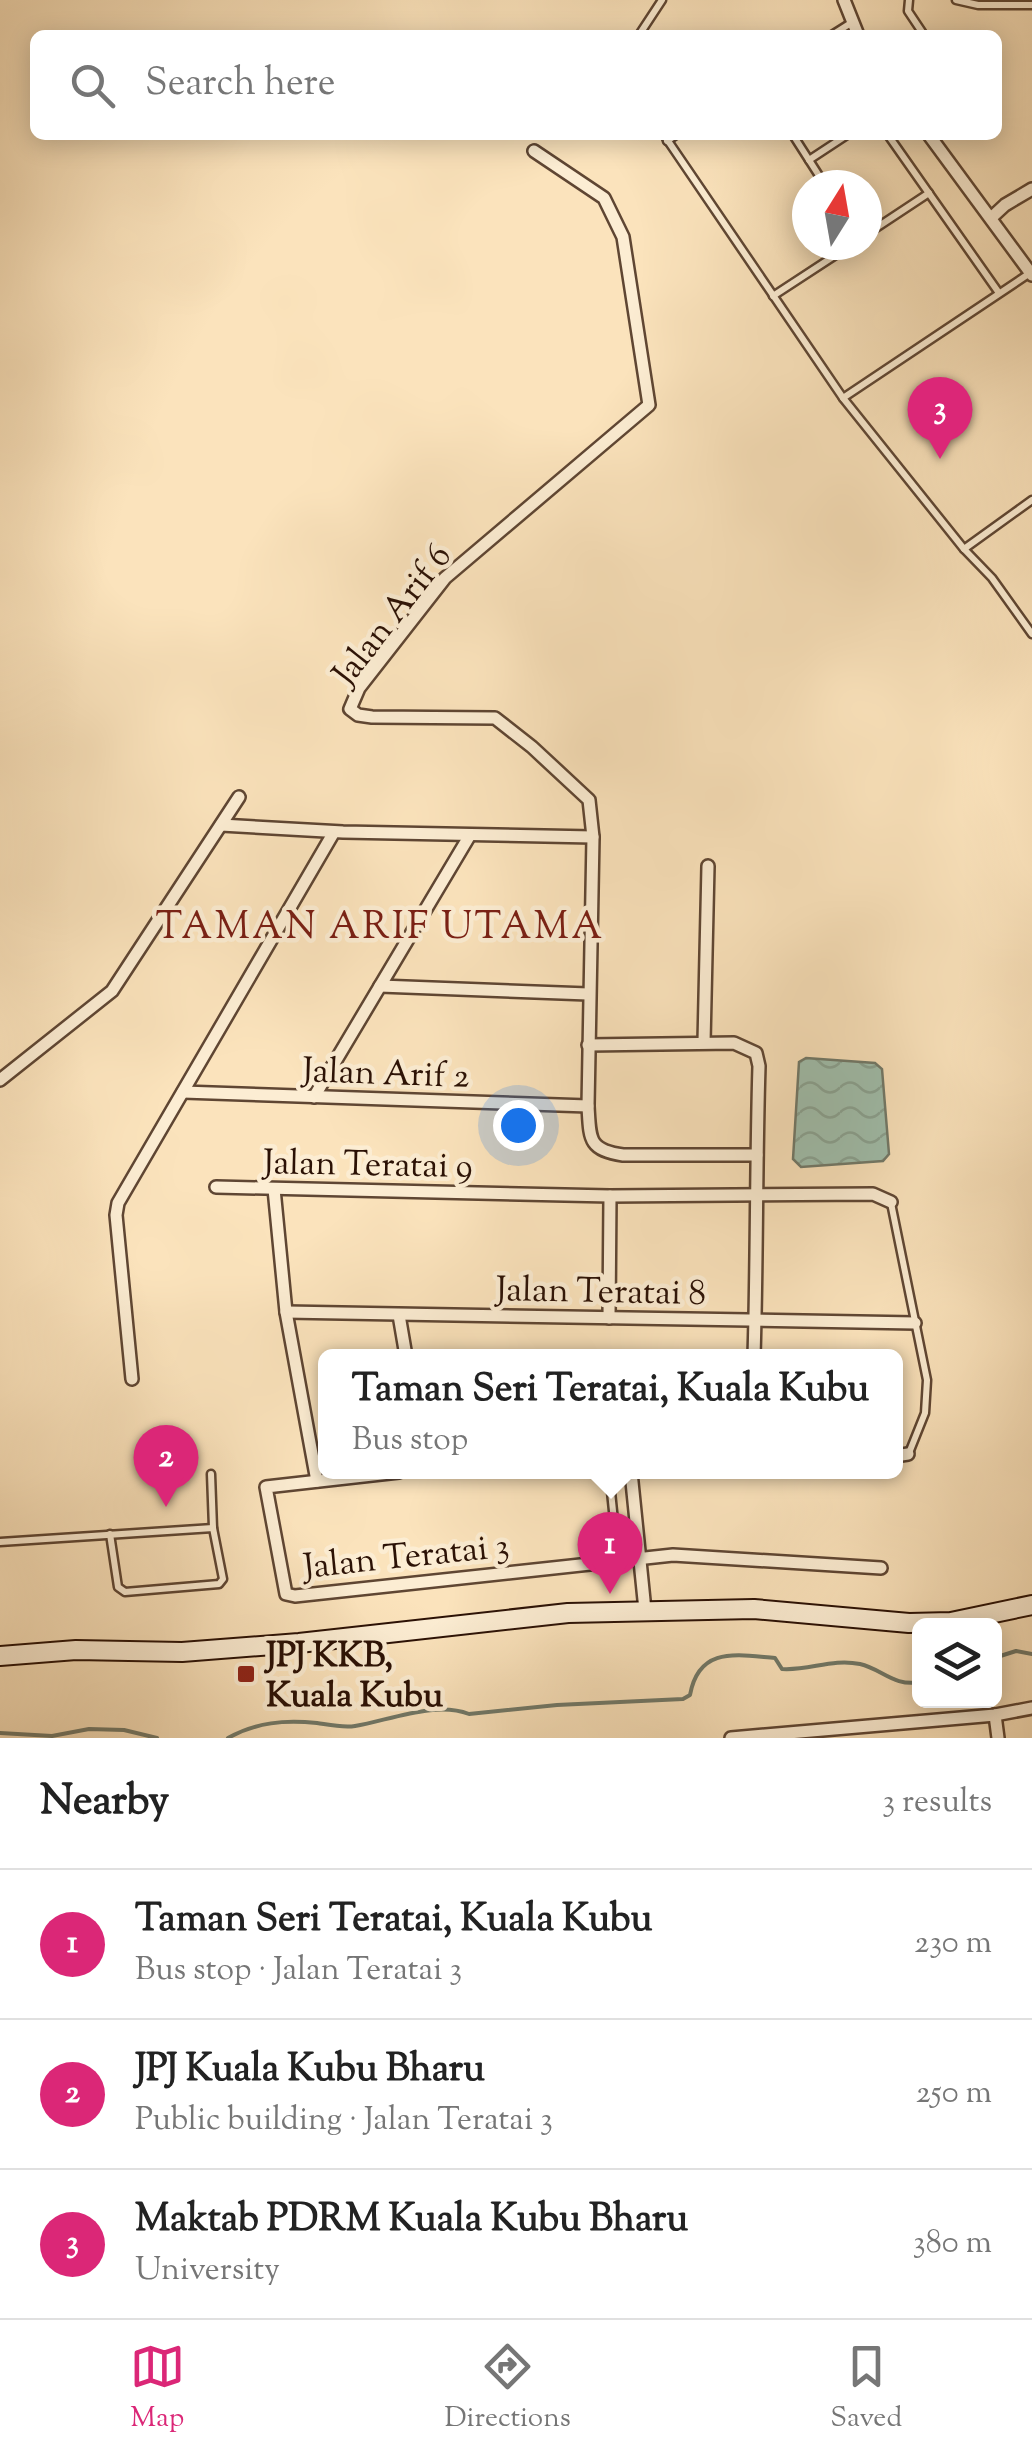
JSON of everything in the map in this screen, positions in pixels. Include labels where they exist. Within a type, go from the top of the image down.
[{"type":"main road","points":[[0,1656],[76,1650],[182,1652],[568,1613],[754,1609],[937,1622],[1032,1605]]},
{"type":"street","points":[[844,0],[855,29]]},
{"type":"street","points":[[934,140],[1031,274]]},
{"type":"street","name":"Jalan Arif 6","points":[[534,151],[604,198],[623,236],[649,405],[445,578],[359,688],[350,709],[358,716],[372,717],[495,718],[589,800],[593,838],[588,994],[590,1134],[602,1152],[756,1155]]},
{"type":"street","points":[[991,218],[1029,190]]},
{"type":"street","points":[[0,1080],[112,991],[238,797]]},
{"type":"street","points":[[220,825],[334,832],[593,838]]},
{"type":"street","points":[[132,1379],[118,1203],[334,832]]},
{"type":"street","points":[[314,1098],[470,835]]},
{"type":"street","points":[[704,1042],[708,866]]},
{"type":"street","points":[[380,986],[588,994]]},
{"type":"street","points":[[588,1045],[734,1043],[756,1053],[760,1066],[754,1349]]},
{"type":"street","name":"Jalan Arif 2","points":[[183,1092],[588,1106]]},
{"type":"street","name":"Jalan Teratai 9","points":[[216,1187],[610,1196],[873,1194],[891,1202]]},
{"type":"street","points":[[274,1189],[286,1312],[317,1481],[335,1479]]},
{"type":"street","points":[[608,1318],[610,1196]]},
{"type":"street","name":"Jalan Teratai 8","points":[[286,1312],[915,1323]]},
{"type":"street","points":[[399,1314],[405,1349]]},
{"type":"street","points":[[632,1479],[645,1610]]},
{"type":"street","name":"Jalan Teratai 3","points":[[317,1481],[266,1487],[286,1594],[618,1560],[706,1555],[882,1568]]},
{"type":"street","points":[[730,1738],[835,1734],[1032,1708]]},
{"type":"street","points":[[996,1715],[998,1738]]},
{"type":"lane","points":[[642,30],[662,0]]},
{"type":"lane","points":[[908,0],[908,11],[921,30]]},
{"type":"lane","points":[[956,0],[1032,6]]},
{"type":"lane","points":[[667,140],[843,398],[964,549],[992,578],[1032,634]]},
{"type":"lane","points":[[796,140],[815,170]]},
{"type":"lane","points":[[808,160],[838,140]]},
{"type":"lane","points":[[892,140],[1000,293]]},
{"type":"lane","points":[[882,224],[929,193]]},
{"type":"lane","points":[[773,296],[828,260]]},
{"type":"lane","points":[[843,398],[1031,274]]},
{"type":"lane","points":[[964,549],[1032,500]]},
{"type":"lane","points":[[891,1202],[904,1252],[928,1396],[903,1453]]},
{"type":"lane","points":[[110,1534],[118,1587],[125,1592],[219,1584],[222,1579],[213,1528],[210,1474]]},
{"type":"lane","points":[[610,1479],[618,1560]]},
{"type":"lane","points":[[0,1542],[213,1528]]},
{"type":"water","points":[[806,1058],[875,1063],[882,1069],[889,1154],[883,1161],[801,1167],[793,1159],[799,1062]]},
{"type":"waterway","points":[[1002,1655],[1016,1651],[1032,1654]]},
{"type":"waterway","points":[[228,1738],[260,1725],[282,1722],[350,1727],[427,1711],[469,1714],[683,1699],[690,1695],[702,1668],[711,1661],[734,1655],[775,1658],[782,1669],[860,1664],[895,1680],[912,1683]]},
{"type":"waterway","points":[[0,1733],[52,1736],[89,1729],[124,1730],[157,1738]]},
{"type":"place","name":"Maktab PDRM Kuala Kubu Bharu","points":[[940,459]]},
{"type":"place","name":"JPJ Kuala Kubu Bharu","points":[[166,1507]]},
{"type":"place","name":"Taman Seri Teratai, Kuala Kubu","points":[[610,1594]]},
{"type":"place","name":"JPJ KKB, Kuala Kubu","points":[[246,1674]]},
{"type":"district","name":"TAMAN ARIF UTAMA","points":[[380,925]]}]
